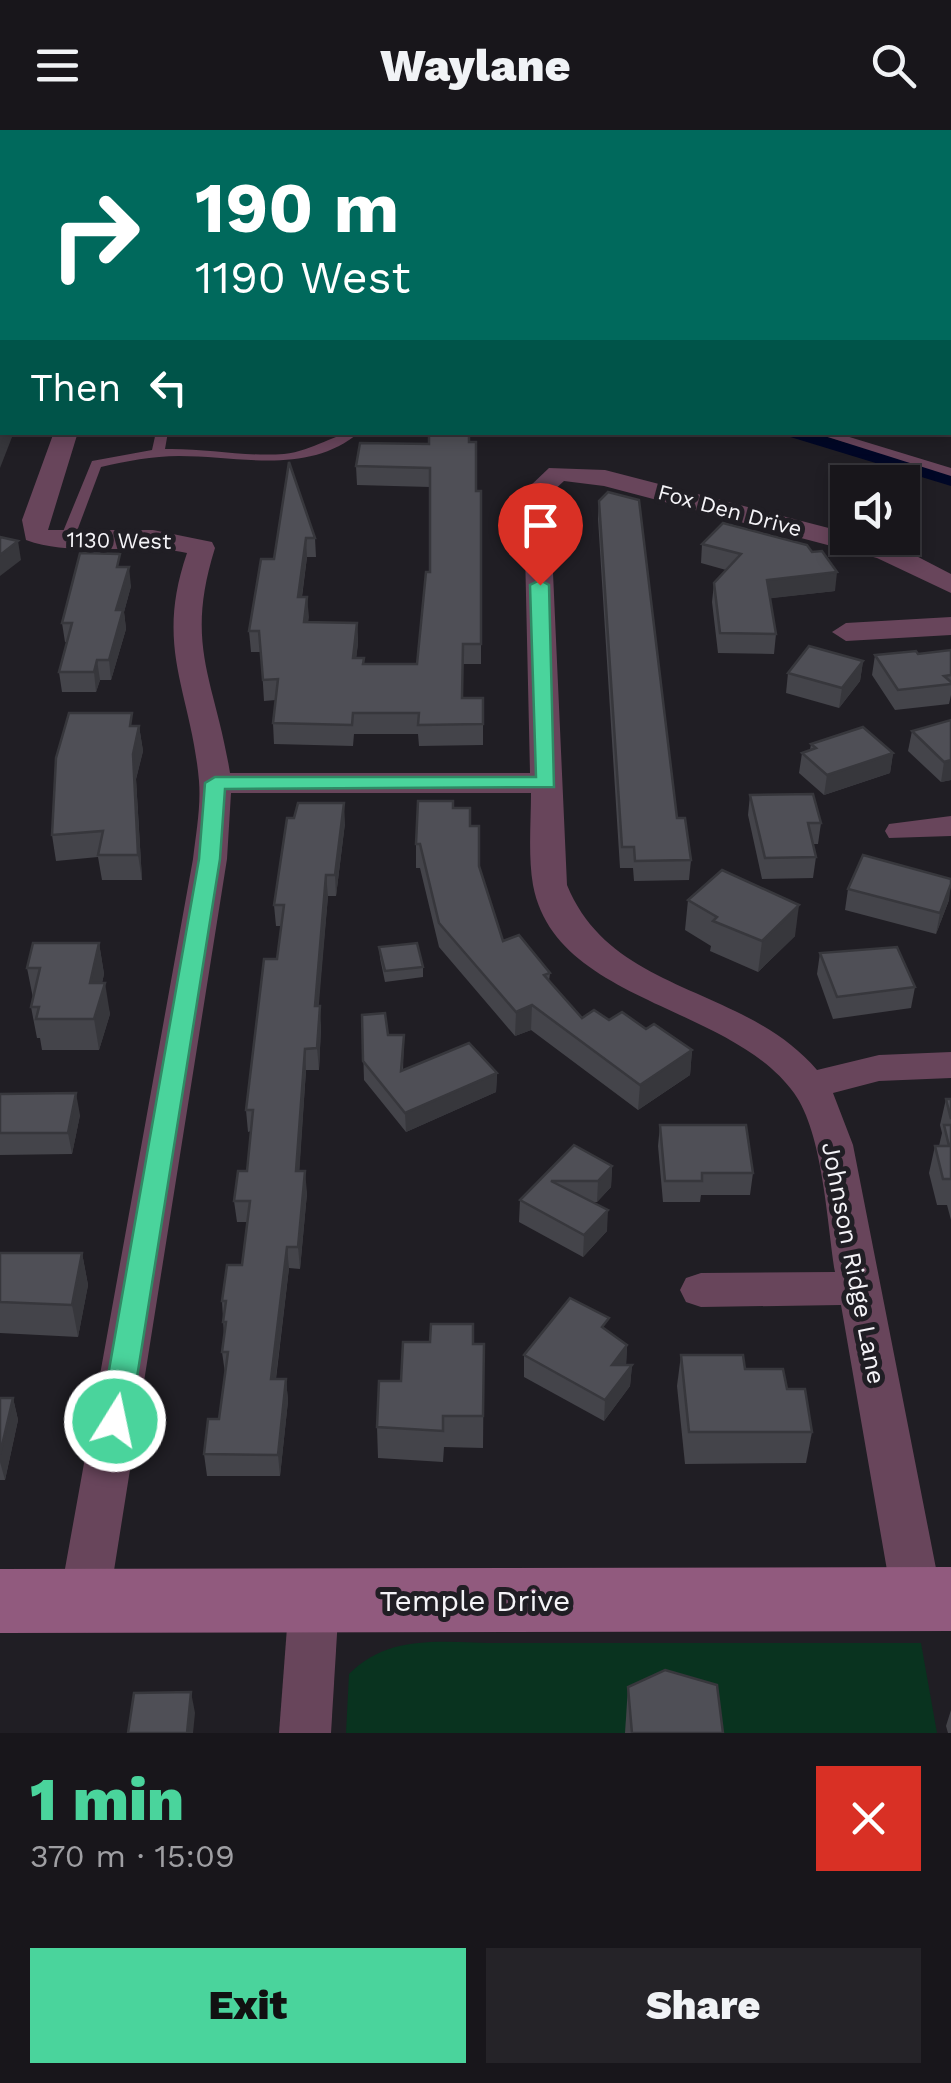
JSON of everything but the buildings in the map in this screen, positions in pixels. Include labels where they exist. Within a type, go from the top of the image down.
[{"type":"street","name":"1130 West","points":[[65,435],[33,527],[35,534],[153,538],[202,548],[190,577],[184,645],[215,783]]},
{"type":"street","name":"Fox Den Drive","points":[[558,473],[622,482],[874,548],[910,560],[951,585]]},
{"type":"street","name":"Johnson Ridge Lane","points":[[558,473],[541,488],[537,506],[550,885],[565,920],[589,947],[618,967],[754,1036],[809,1085],[834,1145],[858,1288],[934,1599]]},
{"type":"street","points":[[846,632],[951,626]]},
{"type":"street","points":[[84,1602],[210,859],[215,783],[546,783]]},
{"type":"street","points":[[901,831],[951,826]]},
{"type":"street","points":[[809,1085],[879,1068],[951,1065]]},
{"type":"street","points":[[700,1290],[858,1288]]},
{"type":"street","name":"Temple Drive","points":[[0,1602],[934,1599]]},
{"type":"street","points":[[306,1733],[314,1601]]},
{"type":"lane","points":[[158,453],[161,435]]},
{"type":"lane","points":[[67,538],[96,464],[158,453],[286,460],[341,442],[350,435]]},
{"type":"lane","points":[[828,435],[951,472]]},
{"type":"green space","points":[[423,1642],[921,1643],[937,1733],[346,1733],[349,1674],[366,1660],[403,1645]]},
{"type":"waterway","points":[[795,435],[951,479]]},
{"type":"route","points":[[115,1421],[210,859],[215,783],[546,783],[540,585]]}]
